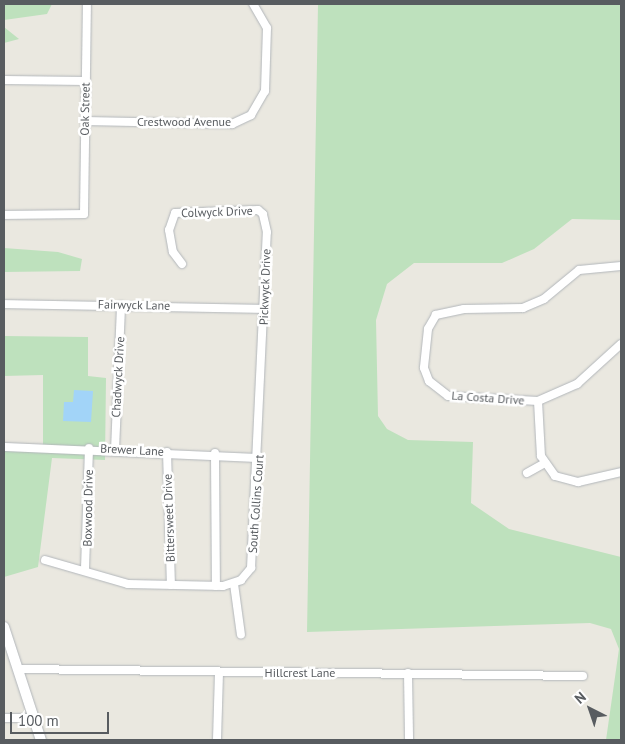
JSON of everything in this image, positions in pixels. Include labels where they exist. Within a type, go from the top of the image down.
[{"type":"street","name":"Oak Street","points":[[4,215],[84,214],[87,4]]},
{"type":"street","name":"Crestwood Avenue","points":[[85,121],[232,124],[251,115],[265,91],[267,28],[253,4]]},
{"type":"street","points":[[4,80],[86,80]]},
{"type":"street","name":"Colwyck Drive","points":[[182,264],[173,252],[169,230],[173,215],[180,211],[260,212]]},
{"type":"street","name":"Pickwyck Drive","points":[[260,212],[267,232],[262,364]]},
{"type":"street","name":"La Costa Drive","points":[[621,266],[579,270],[544,299],[523,308],[445,312],[430,322],[424,368],[439,392],[538,401],[577,384],[621,344]]},
{"type":"street","name":"Fairwyck Lane","points":[[4,304],[264,309]]},
{"type":"street","name":"Chadwyck Drive","points":[[115,450],[121,305]]},
{"type":"street","name":"South Collins Court","points":[[234,584],[251,568],[259,458],[262,364]]},
{"type":"street","points":[[538,401],[537,431],[545,463],[565,481],[599,480],[621,472]]},
{"type":"street","name":"Brewer Lane","points":[[4,447],[88,448],[259,458]]},
{"type":"street","name":"Boxwood Drive","points":[[85,569],[88,448]]},
{"type":"street","name":"Bittersweet Drive","points":[[167,452],[171,585]]},
{"type":"street","points":[[216,454],[216,586]]},
{"type":"street","points":[[527,473],[545,463]]},
{"type":"street","points":[[45,560],[85,569],[128,584],[216,586],[234,584],[241,636]]},
{"type":"street","points":[[4,627],[41,740]]},
{"type":"street","name":"Hillcrest Lane","points":[[18,669],[219,673],[583,676]]},
{"type":"street","points":[[218,740],[219,673]]},
{"type":"street","points":[[408,674],[409,740]]},
{"type":"street","points":[[4,718],[34,718]]},
{"type":"green space","points":[[4,4],[52,4],[47,14],[4,20]]},
{"type":"green space","points":[[318,4],[621,4],[621,220],[572,219],[534,249],[502,263],[414,263],[387,284],[376,320],[378,416],[387,429],[408,440],[473,442],[471,503],[509,529],[621,557],[621,740],[606,740],[619,649],[611,629],[590,623],[307,632]]},
{"type":"green space","points":[[4,27],[19,39],[4,43]]},
{"type":"green space","points":[[4,248],[58,252],[82,259],[80,271],[4,272]]},
{"type":"green space","points":[[4,336],[88,337],[88,376],[106,378],[105,460],[52,458],[38,567],[4,577],[4,448],[43,447],[43,375],[4,376]]},
{"type":"water","points":[[74,390],[93,391],[91,422],[63,421],[64,402],[73,402]]}]
